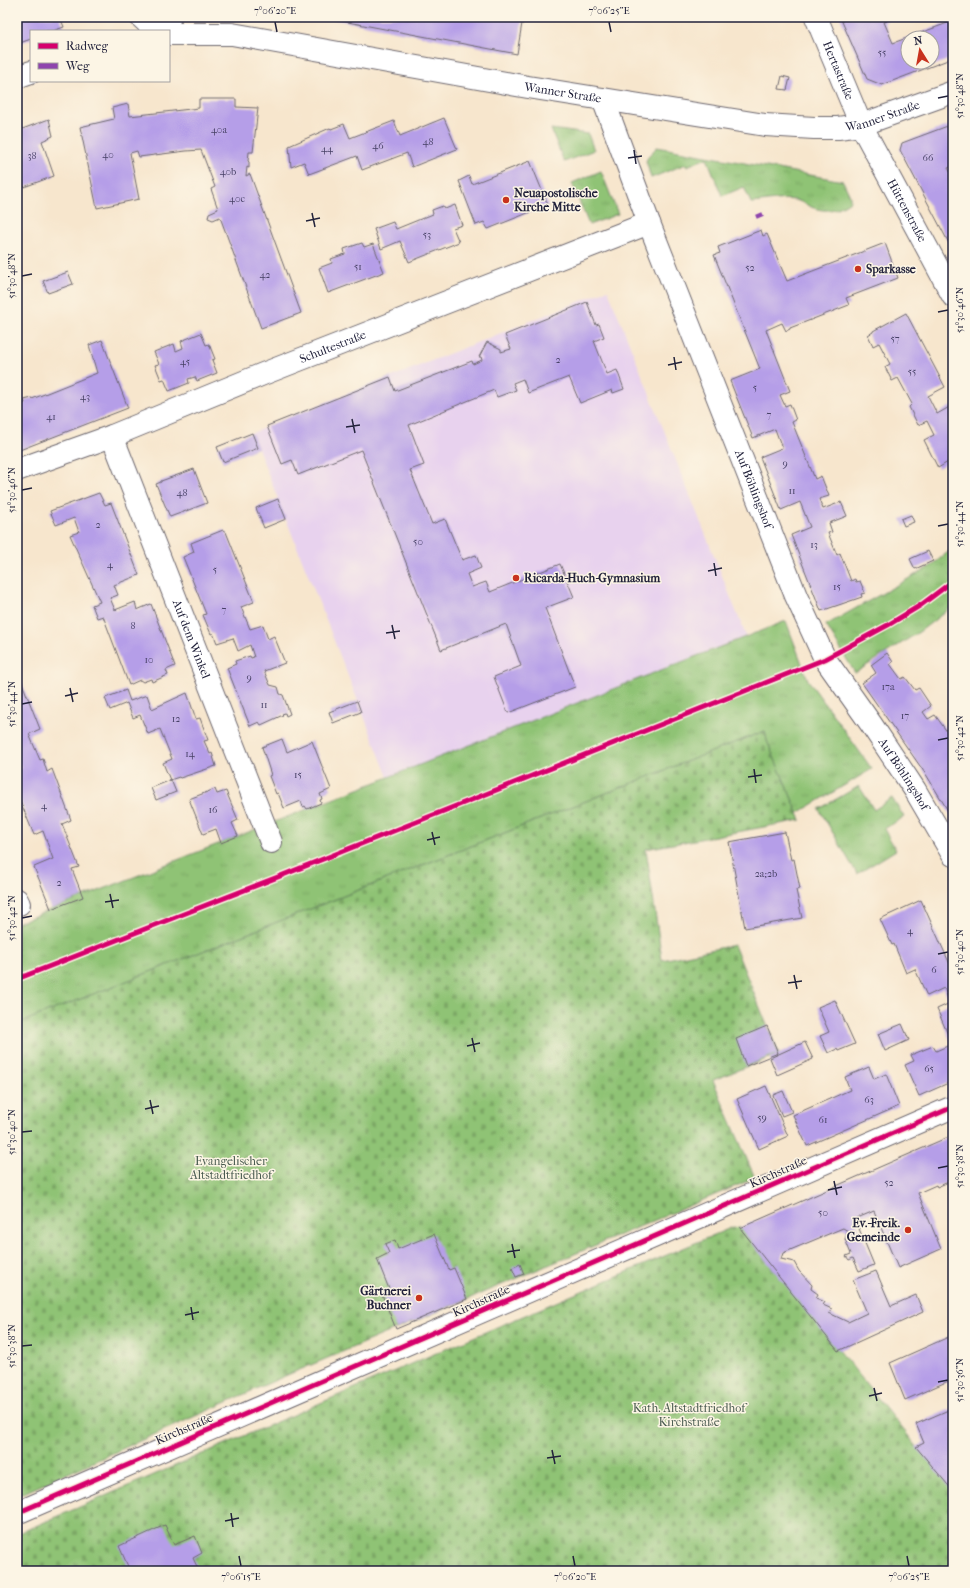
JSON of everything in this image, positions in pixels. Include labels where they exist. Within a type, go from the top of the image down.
[{"type":"street","points":[[140,17],[155,30]]},
{"type":"street","points":[[163,30],[170,17]]},
{"type":"street","name":"Hertastraße","points":[[816,17],[861,125]]},
{"type":"street","name":"Wanner Straße","points":[[170,34],[232,34],[528,87],[766,125],[838,128],[861,125],[953,92]]},
{"type":"street","points":[[17,77],[30,72]]},
{"type":"street","name":"Auf Böhlingshof","points":[[603,99],[649,224],[796,596],[825,659],[872,724],[915,790],[953,855]]},
{"type":"street","name":"Hüttenstraße","points":[[861,125],[953,296]]},
{"type":"street","name":"Schultestraße","points":[[17,470],[112,436],[263,374],[649,224]]},
{"type":"street","name":"Auf dem Winkel","points":[[112,436],[271,842]]},
{"type":"street","name":"Kirchstraße","points":[[17,1513],[953,1107]]},
{"type":"shaded area","name":"Ricarda-Huch-Gymnasium","points":[[608,290],[746,636],[388,777],[252,433]]},
{"type":"green space","points":[[551,129],[588,134],[594,150],[564,162]]},
{"type":"green space","points":[[657,147],[843,181],[850,196],[850,201],[835,209],[820,210],[795,200],[751,203],[744,187],[722,196],[707,158],[687,166],[686,164],[651,178],[646,161],[649,155]]},
{"type":"green space","points":[[601,171],[618,214],[589,225],[572,183]]},
{"type":"green space","points":[[953,548],[953,606],[919,632],[855,673],[826,625],[931,566]]},
{"type":"green space","points":[[786,621],[808,680],[872,769],[798,813],[767,741],[765,731],[17,1024],[17,923]]},
{"type":"green space","name":"Evangelischer Altstadtfriedhof","points":[[765,731],[767,741],[801,820],[646,849],[662,960],[734,945],[779,1054],[713,1080],[755,1178],[285,1376],[17,1496],[17,1024]]},
{"type":"green space","points":[[859,786],[874,810],[892,798],[904,817],[884,829],[896,850],[857,874],[819,809]]},
{"type":"green space","name":"Kath. Altstadtfriedhof Kirchstraße","points":[[733,1227],[740,1228],[953,1491],[953,1571],[17,1571],[17,1534],[464,1341]]},
{"type":"building","points":[[17,17],[60,17],[64,27],[56,30],[30,30],[30,39],[17,44]]},
{"type":"building","points":[[321,17],[523,17],[517,54]]},
{"type":"building","points":[[840,17],[885,17],[887,21],[884,22],[893,43],[900,40],[900,70],[921,70],[882,85],[867,79]]},
{"type":"building","points":[[953,21],[953,58],[940,63],[940,30],[928,30]]},
{"type":"building","points":[[782,76],[790,78],[787,90],[779,89]]},
{"type":"building","points":[[199,99],[236,99],[236,107],[258,108],[253,152],[249,152],[249,168],[247,167],[246,176],[250,174],[301,313],[261,328],[220,217],[213,220],[208,218],[209,213],[218,209],[211,189],[215,187],[201,150],[139,157],[137,151],[130,153],[139,199],[97,208],[80,127],[114,119],[112,108],[128,104],[130,116],[199,108]]},
{"type":"building","points":[[444,118],[457,149],[412,167],[407,153],[362,170],[357,156],[309,174],[304,162],[291,167],[289,146],[330,128],[331,129],[344,124],[350,138],[394,121],[400,136]]},
{"type":"building","points":[[49,119],[53,136],[42,141],[54,176],[24,187],[19,172],[17,173],[17,131]]},
{"type":"building","points":[[953,124],[953,166],[948,168],[953,177],[953,251],[900,150],[902,143]]},
{"type":"building","name":"Neuapostolische Kirche Mitte","points":[[530,161],[548,205],[488,229],[484,222],[476,225],[459,181],[469,176],[472,184]]},
{"type":"building","points":[[455,205],[462,225],[453,228],[459,242],[409,262],[400,241],[381,249],[374,229],[393,222],[396,229],[433,214],[432,210],[443,206],[445,209]]},
{"type":"building","points":[[761,230],[763,236],[767,234],[787,281],[885,243],[898,278],[846,298],[849,305],[790,328],[786,331],[782,323],[766,330],[790,391],[780,395],[785,406],[790,404],[796,420],[792,422],[815,479],[821,476],[829,496],[819,499],[823,509],[841,502],[847,516],[829,523],[832,532],[828,533],[837,555],[840,553],[851,581],[855,579],[856,582],[860,581],[865,593],[861,594],[862,597],[821,611],[791,535],[810,527],[800,502],[781,510],[760,457],[782,448],[775,429],[753,438],[730,381],[760,369],[714,255],[720,253],[718,247]]},
{"type":"building","points":[[362,243],[364,247],[373,244],[384,272],[328,293],[319,268],[332,263],[331,259],[345,254],[344,249]]},
{"type":"building","points":[[68,272],[73,284],[48,293],[43,281]]},
{"type":"building","points":[[587,302],[596,325],[599,324],[604,337],[594,341],[607,374],[617,370],[624,389],[613,393],[612,390],[580,403],[569,377],[528,393],[523,379],[513,383],[516,390],[497,397],[494,390],[409,425],[424,465],[410,470],[432,524],[445,519],[462,560],[476,555],[481,568],[467,574],[472,587],[486,582],[490,592],[560,564],[574,597],[545,608],[575,687],[508,713],[494,677],[521,666],[506,624],[441,650],[361,450],[298,475],[292,460],[282,464],[267,426],[390,377],[395,391],[472,361],[473,364],[482,360],[481,357],[479,357],[487,342],[501,349],[501,352],[511,349],[505,335]]},
{"type":"building","points":[[906,313],[945,387],[928,396],[937,414],[953,405],[953,472],[948,462],[938,468],[924,440],[934,435],[927,421],[918,425],[909,407],[912,404],[898,378],[892,381],[885,367],[890,364],[879,343],[873,346],[868,335]]},
{"type":"building","points":[[201,333],[206,345],[209,344],[215,359],[212,360],[217,373],[197,381],[195,377],[188,379],[189,383],[169,391],[164,379],[161,380],[155,365],[159,364],[154,352],[174,344],[176,351],[183,348],[181,341]]},
{"type":"building","points":[[102,340],[128,408],[17,451],[17,407],[25,403],[24,400],[32,399],[97,373],[89,345]]},
{"type":"building","points":[[252,433],[258,448],[223,462],[217,447]]},
{"type":"building","points":[[194,469],[207,503],[170,517],[156,484]]},
{"type":"building","points":[[99,493],[105,505],[111,503],[139,575],[114,585],[118,595],[110,598],[115,610],[135,602],[137,610],[151,604],[175,666],[166,670],[168,675],[152,682],[151,679],[143,682],[140,680],[129,685],[103,616],[97,618],[92,605],[100,602],[70,535],[79,532],[74,518],[56,525],[50,511]]},
{"type":"building","points":[[278,499],[286,519],[264,528],[256,508]]},
{"type":"building","points":[[911,515],[914,522],[904,526],[901,519]]},
{"type":"building","points":[[223,530],[226,532],[254,602],[241,607],[250,629],[263,625],[268,639],[274,636],[285,663],[264,671],[270,685],[278,687],[280,694],[283,695],[290,714],[286,716],[285,713],[282,714],[283,715],[261,725],[259,722],[250,726],[227,668],[236,664],[235,661],[250,656],[251,658],[254,657],[250,645],[238,651],[233,638],[217,643],[213,633],[211,634],[203,615],[206,614],[183,557],[194,552],[191,543]]},
{"type":"building","points":[[928,551],[933,561],[915,569],[910,559]]},
{"type":"building","points":[[887,653],[893,662],[890,664],[901,679],[905,677],[915,690],[919,688],[931,706],[923,712],[928,719],[935,715],[953,740],[953,819],[927,776],[862,683],[876,673],[871,665]]},
{"type":"building","points":[[17,670],[40,729],[29,734],[40,760],[43,759],[47,772],[52,769],[71,820],[62,824],[79,867],[72,869],[83,897],[51,909],[34,867],[53,859],[43,831],[34,835],[17,793],[17,769],[21,768],[17,758]]},
{"type":"building","points":[[126,690],[130,701],[147,695],[152,709],[187,693],[196,719],[200,718],[208,740],[204,741],[210,754],[212,753],[216,766],[170,780],[163,763],[172,759],[160,729],[148,734],[140,715],[133,718],[127,703],[110,710],[105,698]]},
{"type":"building","points":[[357,701],[361,712],[333,723],[329,712]]},
{"type":"building","points":[[282,739],[287,752],[312,741],[331,789],[320,794],[322,799],[320,800],[321,803],[307,809],[305,806],[303,807],[301,801],[284,808],[278,793],[276,794],[269,776],[271,775],[262,747]]},
{"type":"building","points":[[171,780],[176,792],[156,800],[151,788]]},
{"type":"building","points":[[215,789],[217,794],[226,791],[238,820],[232,823],[238,836],[221,843],[216,829],[203,834],[189,799]]},
{"type":"building","points":[[785,832],[791,860],[794,859],[800,889],[796,890],[802,918],[745,928],[729,842]]},
{"type":"building","points":[[921,900],[953,971],[953,1081],[919,1096],[905,1065],[914,1061],[911,1055],[933,1046],[936,1051],[952,1044],[937,1009],[950,1003],[944,988],[927,996],[915,969],[906,973],[894,944],[892,945],[880,919]]},
{"type":"building","points":[[835,1000],[855,1044],[838,1051],[837,1049],[828,1053],[820,1036],[829,1032],[818,1007]]},
{"type":"building","points":[[902,1024],[909,1040],[885,1051],[878,1034]]},
{"type":"building","points":[[767,1026],[778,1053],[746,1066],[736,1039]]},
{"type":"building","points":[[805,1042],[813,1059],[777,1075],[770,1058]]},
{"type":"building","points":[[869,1067],[874,1079],[886,1074],[899,1106],[807,1146],[793,1115],[850,1090],[845,1077]]},
{"type":"building","points":[[766,1086],[788,1136],[759,1149],[737,1099]]},
{"type":"building","points":[[783,1091],[792,1112],[782,1116],[773,1095]]},
{"type":"building","points":[[953,1135],[953,1180],[937,1187],[936,1185],[918,1193],[941,1249],[898,1268],[874,1211],[855,1219],[874,1265],[859,1271],[853,1258],[849,1260],[846,1256],[851,1254],[845,1239],[848,1231],[843,1228],[783,1253],[781,1259],[794,1262],[799,1271],[812,1285],[811,1289],[818,1294],[816,1298],[825,1302],[823,1305],[832,1309],[829,1313],[848,1322],[867,1313],[853,1280],[876,1271],[891,1306],[916,1295],[923,1312],[838,1351],[740,1228]]},
{"type":"building","points":[[434,1234],[449,1270],[454,1268],[467,1299],[396,1329],[381,1292],[389,1289],[377,1259],[389,1253],[385,1244],[395,1240],[398,1249]]},
{"type":"building","points":[[520,1264],[524,1274],[516,1277],[512,1268]]},
{"type":"building","points":[[953,1335],[953,1379],[905,1400],[890,1363]]},
{"type":"building","points":[[953,1408],[953,1491],[916,1447],[924,1443],[916,1424]]},
{"type":"building","points":[[165,1525],[174,1545],[195,1536],[202,1553],[193,1558],[199,1571],[130,1571],[119,1546]]},
{"type":"marked path","points":[[756,217],[763,214]]},
{"type":"cycle path","points":[[17,979],[283,875],[825,659],[888,625],[921,605],[953,581]]},
{"type":"cycle path","points":[[17,1513],[953,1107]]},
{"type":"place","name":"Neuapostolische Kirche Mitte","points":[[506,200]]},
{"type":"place","name":"Sparkasse","points":[[858,269]]},
{"type":"place","name":"Ricarda-Huch-Gymnasium","points":[[516,578]]},
{"type":"place","name":"Ev.-Freik. Gemeinde","points":[[908,1230]]},
{"type":"place","name":"Gärtnerei Buchner","points":[[419,1298]]}]
